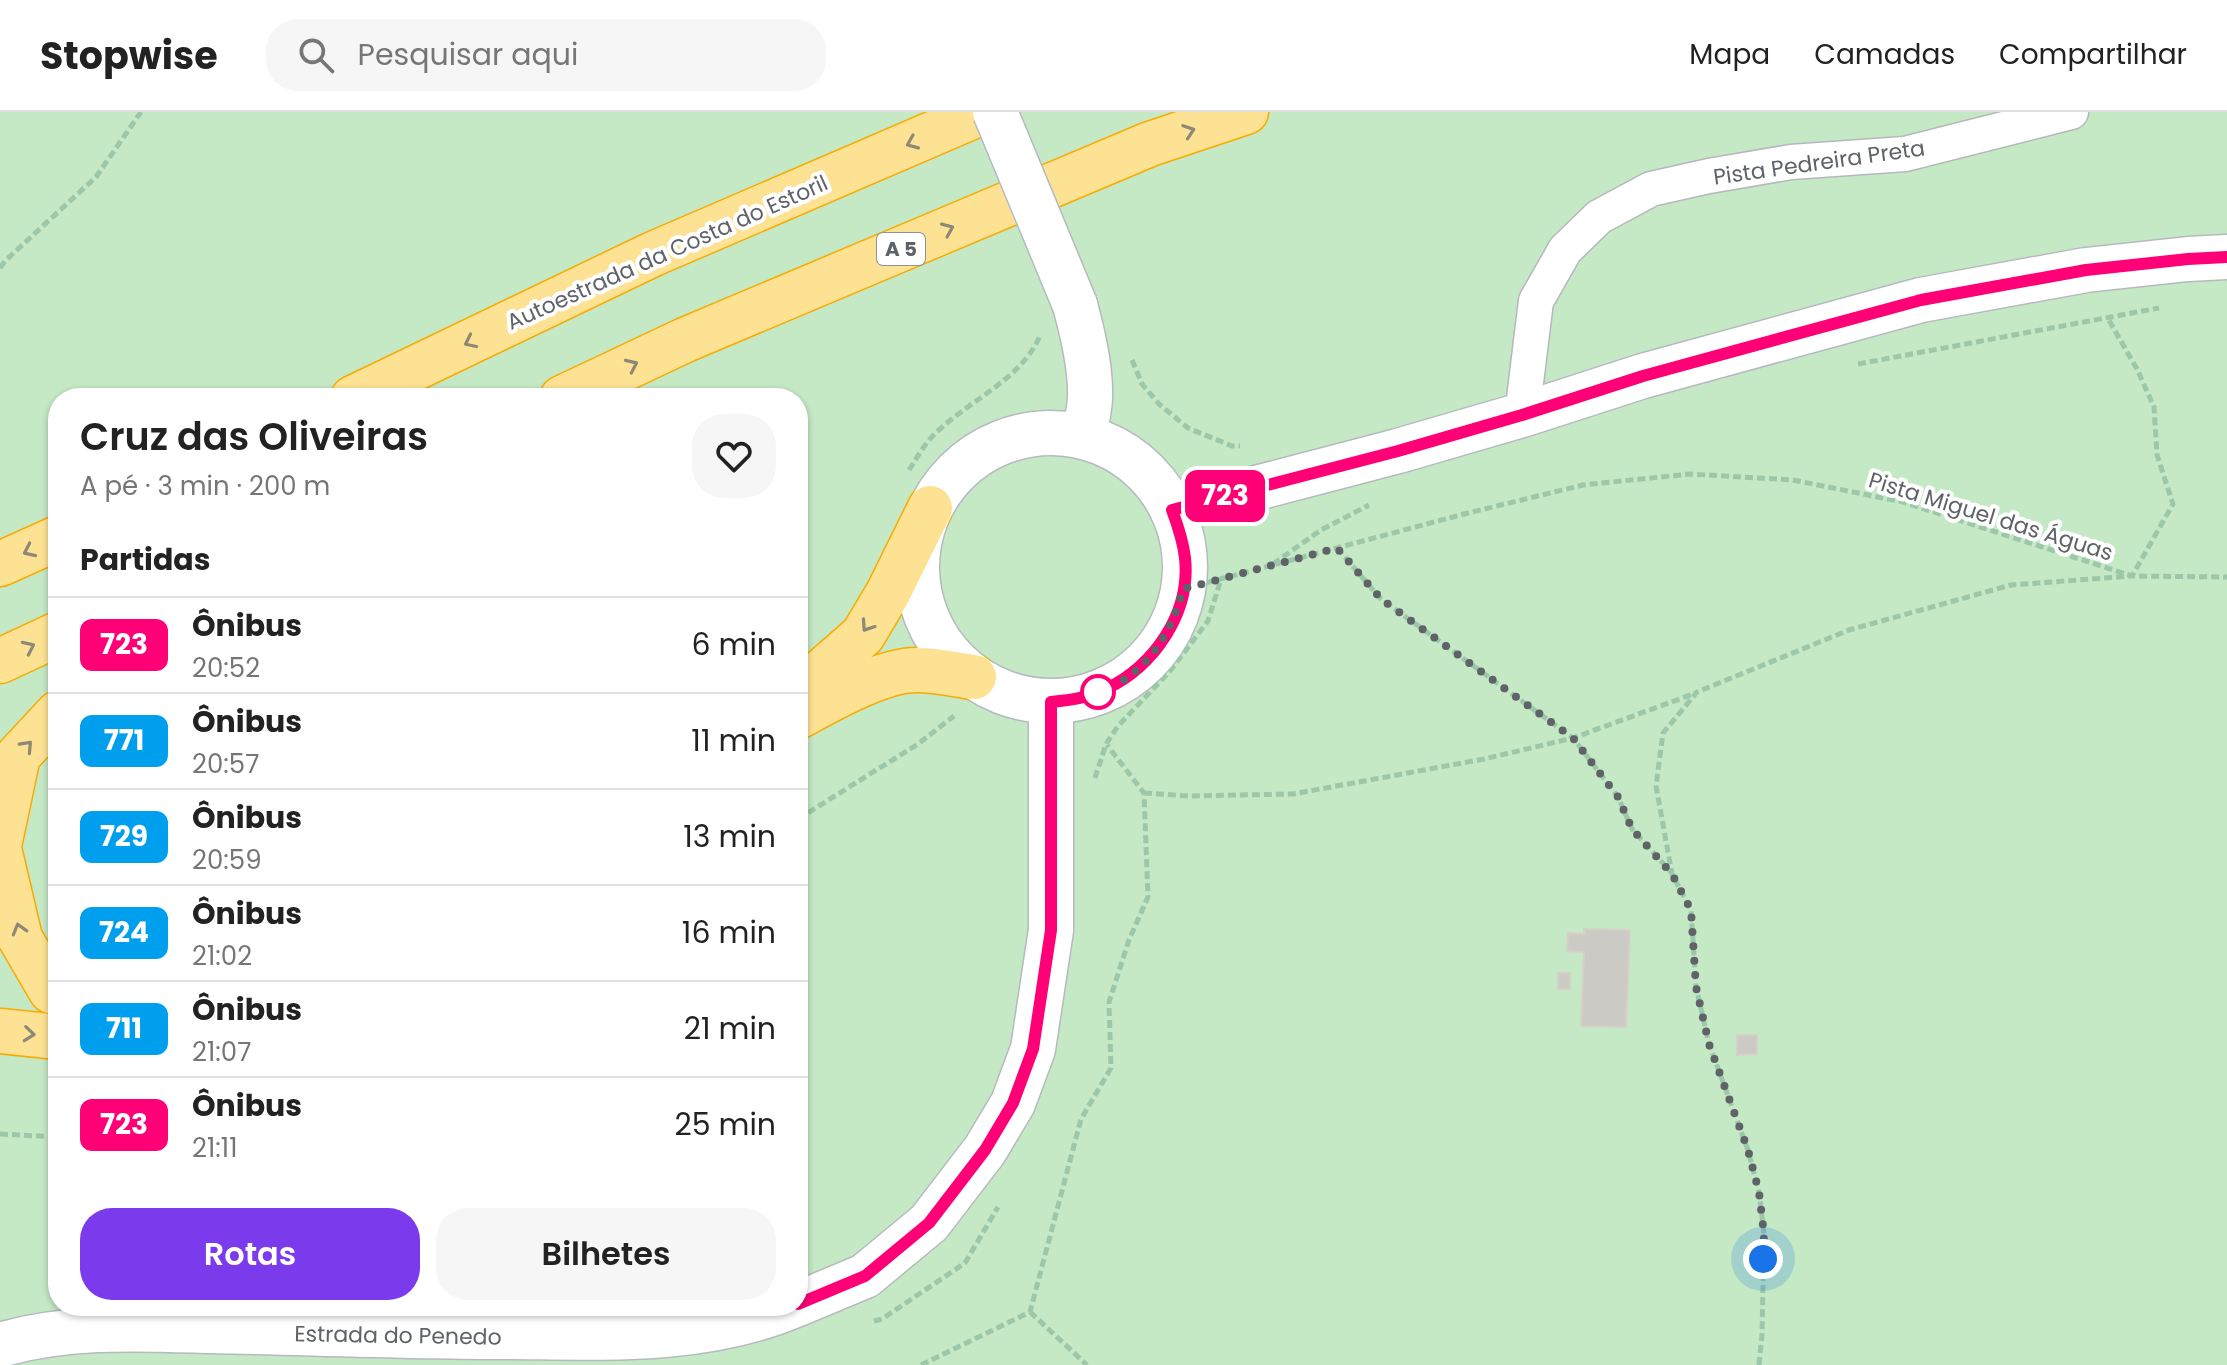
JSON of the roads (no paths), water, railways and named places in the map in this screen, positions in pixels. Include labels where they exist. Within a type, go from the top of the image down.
[{"type":"highway","name":"Autoestrada da Costa do Estoril","points":[[374,388],[653,254],[983,112]]},
{"type":"highway","name":"A 5","points":[[583,388],[685,340],[1150,144],[1246,112]]},
{"type":"highway","points":[[808,682],[863,635],[888,593],[917,493]]},
{"type":"highway","points":[[0,564],[48,542]]},
{"type":"highway","points":[[0,661],[48,639]]},
{"type":"highway","points":[[808,711],[892,673],[917,669],[968,694]]},
{"type":"highway","points":[[0,841],[18,756],[48,724]]},
{"type":"highway","points":[[0,853],[20,938],[48,986]]},
{"type":"highway","points":[[0,1031],[48,1036]]},
{"type":"street","points":[[995,112],[1058,318],[1084,336],[1090,399],[1084,437]]},
{"type":"street","name":"Pista Pedreira Preta","points":[[1522,415],[1536,301],[1565,250],[1599,217],[1651,189],[1694,179],[1791,162],[1905,154],[2071,112]]},
{"type":"street","points":[[1172,510],[1398,451],[1643,376],[1921,300],[2086,270],[2227,257]]},
{"type":"street","points":[[1032,435],[1084,437],[1106,445],[1136,464],[1160,489],[1181,535],[1185,562],[1202,584],[1177,615],[1148,660],[1104,690],[1078,699],[1051,702],[1006,694],[968,694],[953,660],[936,638],[924,614],[917,587],[916,560],[920,533],[917,493],[944,485],[962,466],[983,451],[1007,441],[1032,435]]},
{"type":"street","name":"Estrada do Penedo","points":[[808,1300],[865,1276],[929,1223],[985,1150],[1013,1103],[1033,1049],[1051,930],[1051,702]]},
{"type":"street","name":"Estrada do Penedo","points":[[0,1345],[33,1336],[87,1330],[143,1329],[626,1338],[719,1330],[766,1316]]}]
